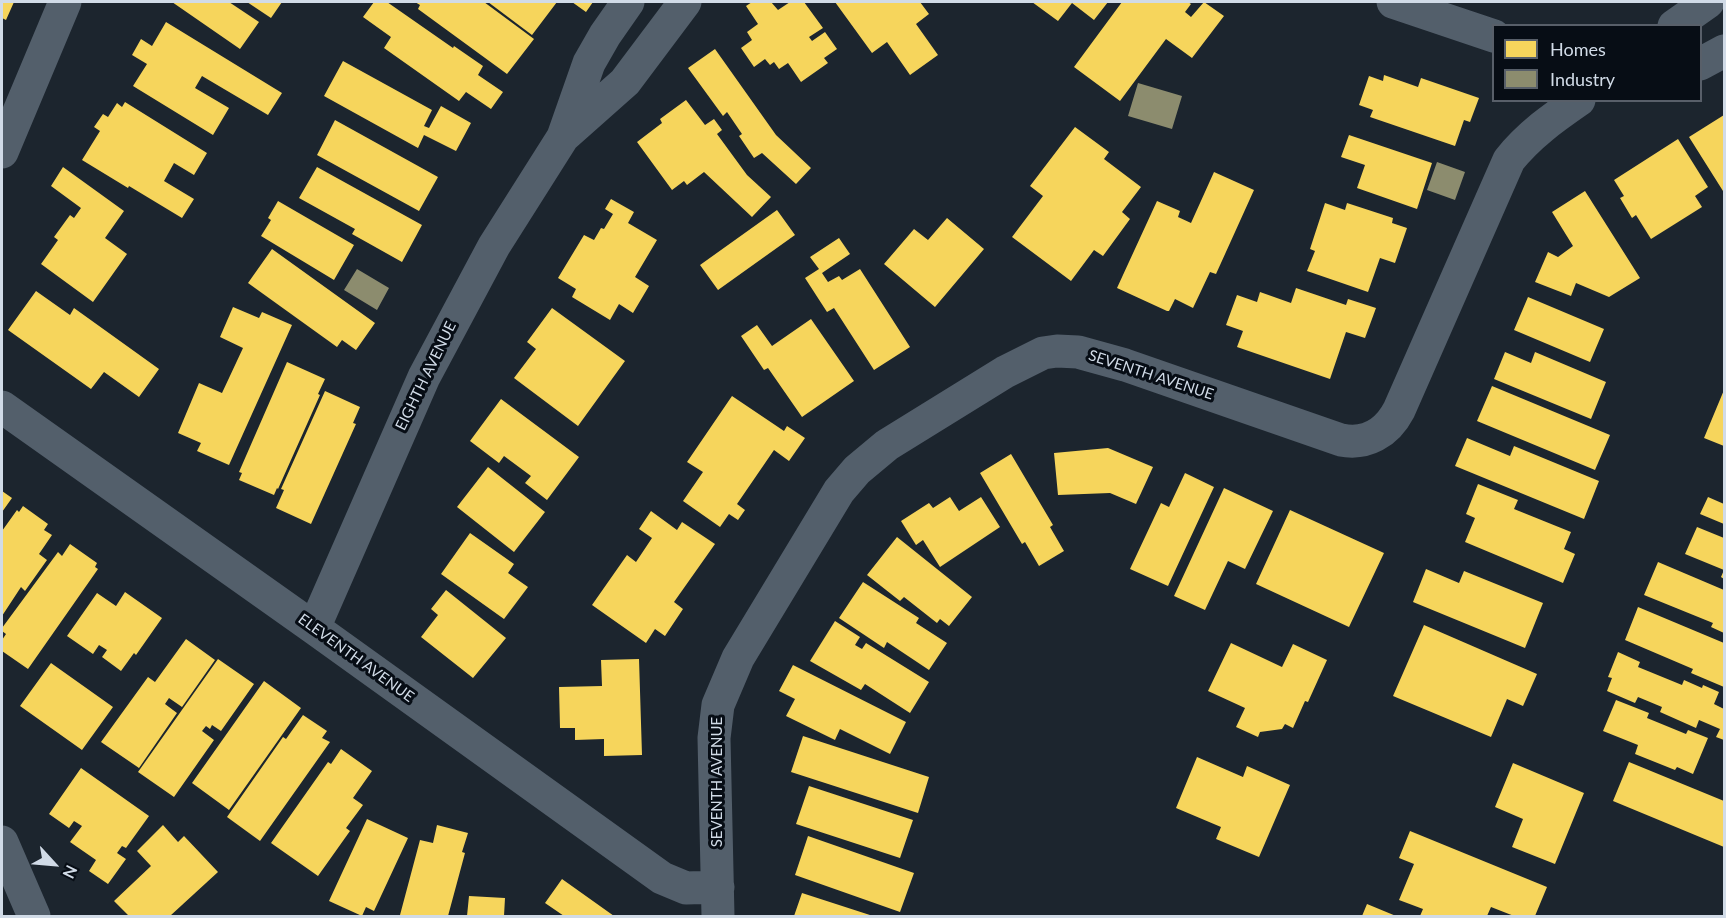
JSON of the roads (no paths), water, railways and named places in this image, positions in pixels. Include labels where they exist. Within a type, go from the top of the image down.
[{"type":"street","points":[[2,152],[65,2]]},
{"type":"street","name":"EIGHTH AVENUE","points":[[314,628],[429,366],[494,246],[563,137],[593,55],[628,2]]},
{"type":"street","name":"EIGHTH AVENUE","points":[[563,137],[625,82],[685,2]]},
{"type":"street","points":[[1393,2],[1492,35]]},
{"type":"street","points":[[1677,24],[1708,2]]},
{"type":"street","points":[[1702,63],[1725,51]]},
{"type":"street","name":"SEVENTH AVENUE","points":[[718,902],[714,738],[715,719],[720,698],[738,658],[832,500],[857,470],[887,445],[1005,372],[1043,353],[1058,351],[1078,352],[1116,363],[1341,440],[1355,442],[1375,436],[1392,422],[1399,410],[1509,160],[1539,128],[1576,102]]},
{"type":"street","name":"ELEVENTH AVENUE","points":[[2,407],[669,882],[718,902]]},
{"type":"street","points":[[2,842],[34,916]]}]
